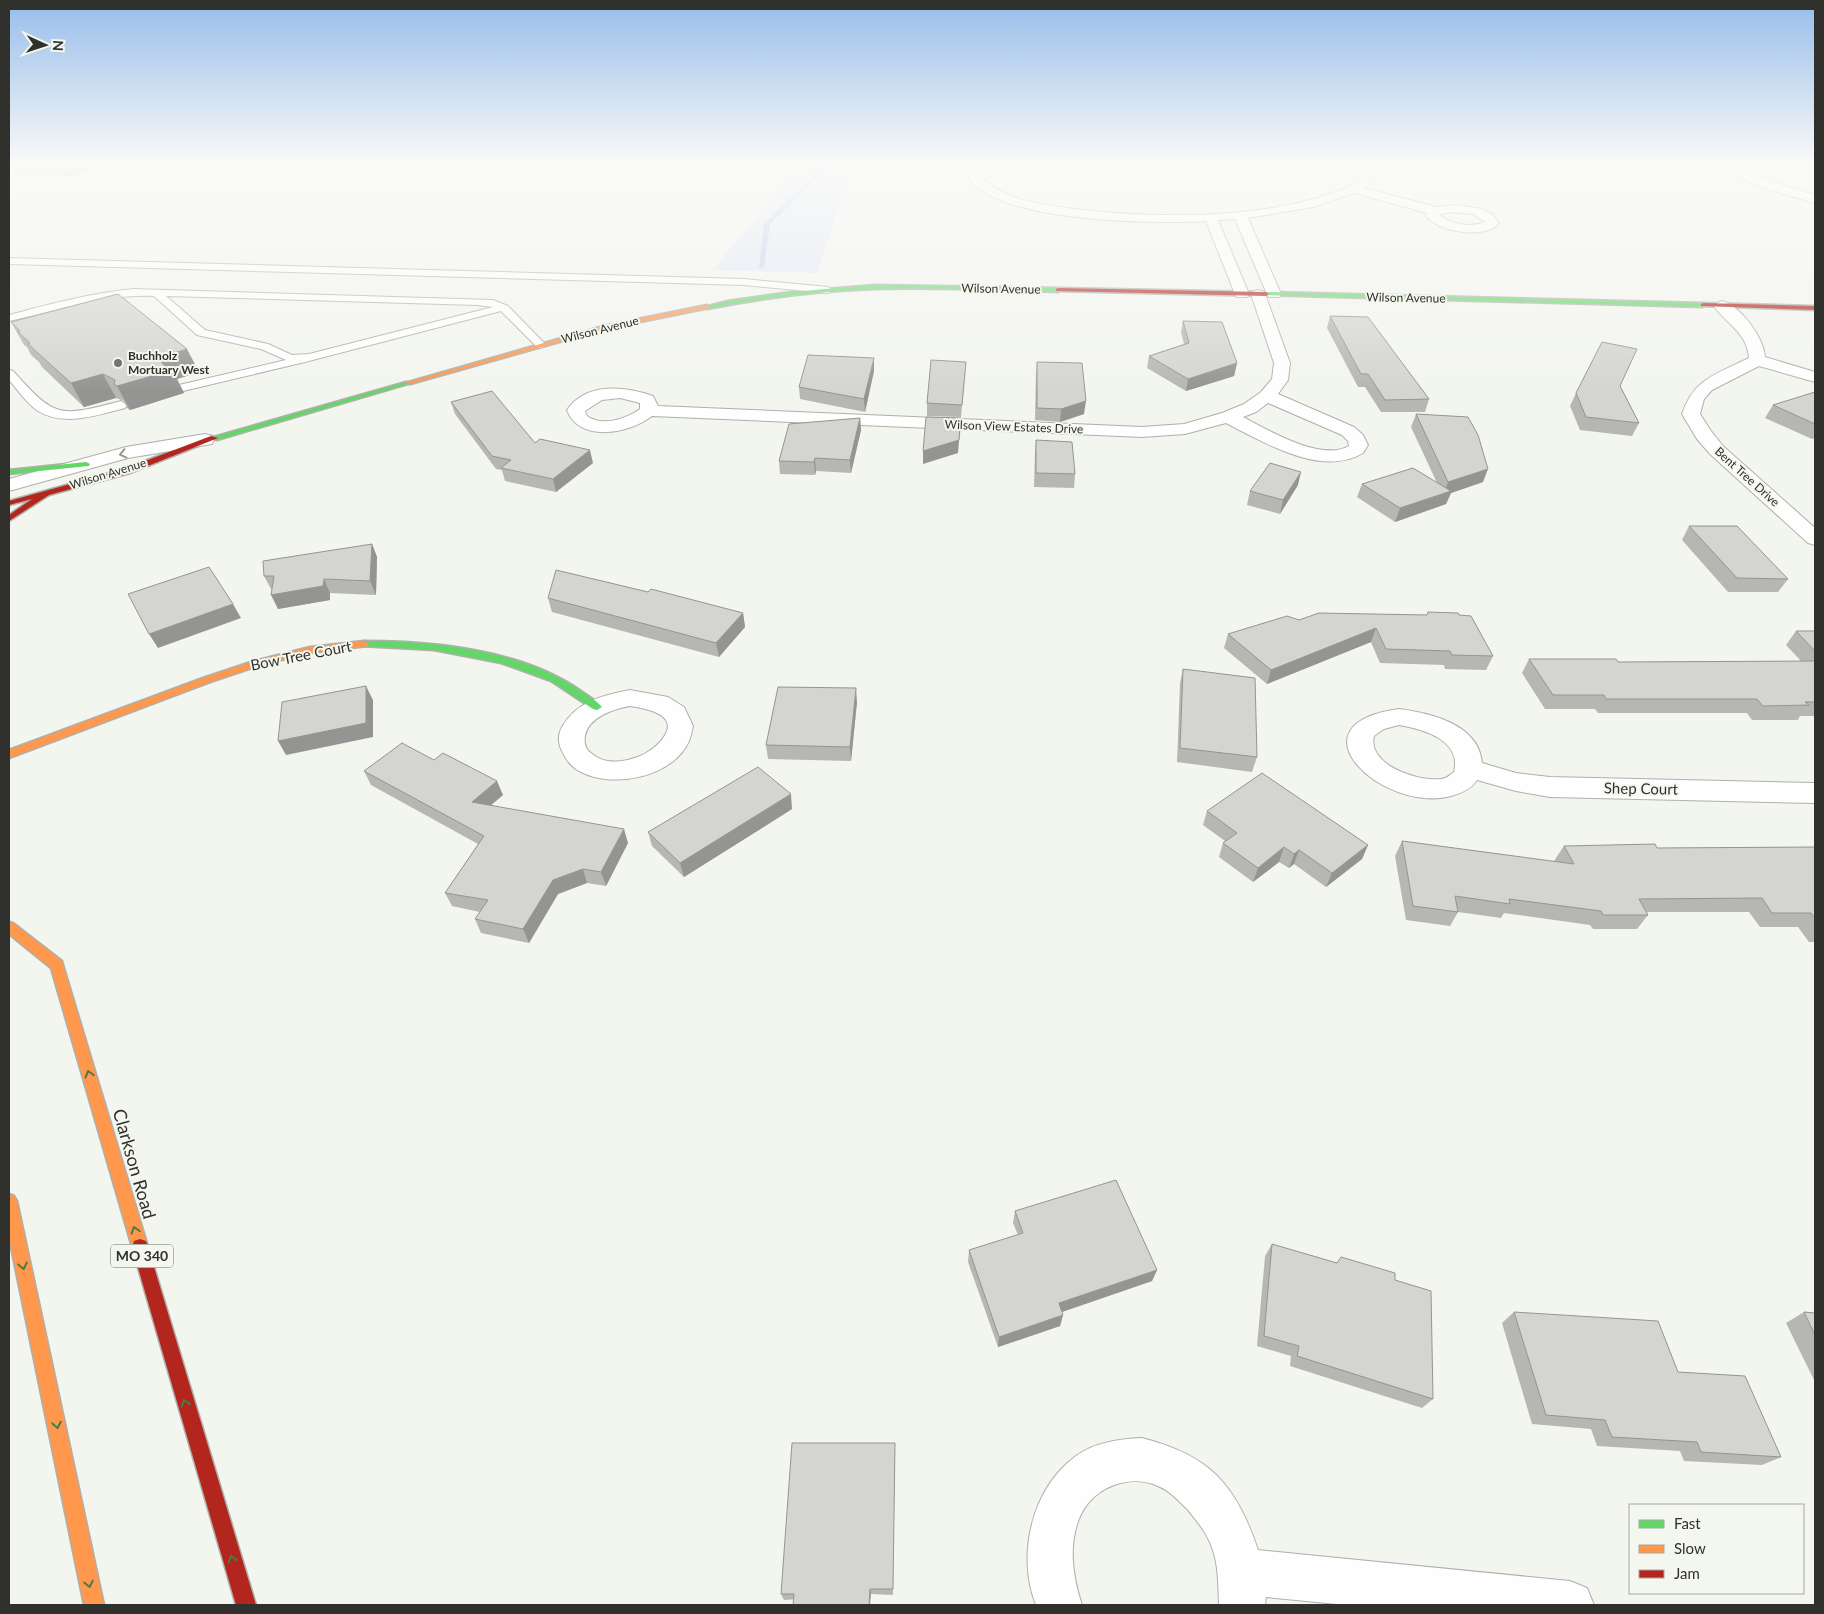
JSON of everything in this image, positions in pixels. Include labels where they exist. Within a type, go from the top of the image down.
[{"type":"street","points":[[1225,240],[1258,294]]},
{"type":"street","points":[[1246,240],[1258,294]]},
{"type":"street","name":"Wilson Avenue","points":[[9,503],[127,471],[205,440],[605,327],[743,300],[828,290],[875,287],[1258,294],[1815,308]]},
{"type":"street","name":"Wilson View Estates Drive","points":[[648,411],[1142,432],[1185,429],[1228,417],[1250,408],[1267,396],[1280,380],[1282,362],[1258,294]]},
{"type":"street","points":[[1722,306],[1738,318],[1755,343],[1757,360],[1815,377]]},
{"type":"street","name":"Bent Tree Drive","points":[[1757,360],[1706,386],[1696,398],[1691,414],[1700,432],[1721,457],[1750,479],[1815,539]]},
{"type":"street","points":[[1228,417],[1298,449],[1318,455],[1346,455],[1353,453],[1358,448],[1359,442],[1356,436],[1348,431],[1267,396]]},
{"type":"street","name":"Wilson Avenue","points":[[9,485],[126,453],[205,440]]},
{"type":"street","points":[[9,472],[86,464]]},
{"type":"street","points":[[9,519],[46,493]]},
{"type":"street","name":"Bow Tree Court","points":[[9,754],[234,669],[289,655],[347,645],[396,643],[492,657],[550,677],[597,707]]},
{"type":"street","name":"Shep Court","points":[[1469,768],[1516,782],[1550,787],[1815,793]]},
{"type":"street","name":"Clarkson Road","points":[[9,927],[57,964],[246,1605]]},
{"type":"street","points":[[9,1201],[94,1605]]},
{"type":"street","points":[[1059,1605],[1049,1563],[1053,1528],[1064,1499],[1083,1476],[1107,1462],[1135,1458],[1163,1464],[1190,1480],[1213,1504],[1230,1535],[1241,1588],[1570,1605]]},
{"type":"lane","points":[[9,261],[744,282],[828,290]]},
{"type":"lane","points":[[9,318],[106,294],[157,293],[477,302],[504,308],[541,345]]},
{"type":"lane","points":[[157,293],[201,333],[264,346],[290,358],[309,357]]},
{"type":"lane","points":[[183,386],[289,364],[309,357],[504,308]]},
{"type":"lane","points":[[9,373],[43,408],[54,414],[92,412],[121,405]]},
{"type":"shaded area","points":[[737,240],[828,240],[817,273],[713,270]]},
{"type":"building","name":"Buchholz Mortuary West","points":[[118,294],[187,349],[158,358],[164,365],[173,370],[117,386],[114,384],[115,380],[103,374],[71,383],[28,344],[30,343],[18,332],[20,331],[11,322]]},
{"type":"building","points":[[1330,316],[1368,317],[1429,399],[1385,400],[1368,374],[1361,374]]},
{"type":"building","points":[[1183,321],[1222,322],[1237,363],[1188,379],[1149,356],[1189,343]]},
{"type":"building","points":[[1602,342],[1637,349],[1620,386],[1639,423],[1586,417],[1576,393]]},
{"type":"building","points":[[808,355],[874,358],[864,399],[799,387]]},
{"type":"building","points":[[931,360],[966,362],[962,405],[927,403]]},
{"type":"building","points":[[1037,362],[1082,363],[1086,401],[1061,409],[1037,408]]},
{"type":"building","points":[[492,391],[535,443],[540,439],[590,450],[553,479],[501,468],[511,460],[492,456],[451,402]]},
{"type":"building","points":[[1815,392],[1815,424],[1773,405]]},
{"type":"building","points":[[1416,414],[1468,417],[1478,435],[1488,469],[1448,482]]},
{"type":"building","points":[[926,417],[961,418],[959,440],[923,451]]},
{"type":"building","points":[[860,418],[850,460],[815,458],[814,462],[779,461],[789,424]]},
{"type":"building","points":[[1036,440],[1072,442],[1075,474],[1036,473]]},
{"type":"building","points":[[1270,463],[1301,472],[1283,500],[1250,491]]},
{"type":"building","points":[[1413,468],[1451,491],[1400,508],[1362,484]]},
{"type":"building","points":[[1689,526],[1737,526],[1788,579],[1737,578]]},
{"type":"building","points":[[372,544],[370,581],[324,579],[323,586],[271,595],[274,576],[264,576],[263,561]]},
{"type":"building","points":[[209,567],[233,604],[149,634],[128,594]]},
{"type":"building","points":[[556,570],[648,592],[651,589],[743,613],[716,643],[548,598]]},
{"type":"building","points":[[1428,612],[1458,613],[1459,615],[1471,616],[1493,656],[1452,655],[1450,651],[1386,649],[1376,628],[1271,670],[1228,634],[1287,616],[1299,620],[1319,613],[1427,615]]},
{"type":"building","points":[[1796,631],[1815,631],[1815,651]]},
{"type":"building","points":[[1529,659],[1616,659],[1618,662],[1815,661],[1815,702],[1805,702],[1809,705],[1763,706],[1757,699],[1606,699],[1604,695],[1553,695]]},
{"type":"building","points":[[1183,669],[1255,678],[1257,757],[1180,748]]},
{"type":"building","points":[[366,686],[366,723],[278,741],[282,702]]},
{"type":"building","points":[[778,687],[856,688],[850,747],[766,745]]},
{"type":"building","points":[[402,743],[434,760],[443,753],[497,781],[472,802],[624,829],[601,872],[583,869],[553,880],[523,929],[475,919],[488,900],[445,893],[484,836],[364,771]]},
{"type":"building","points":[[758,767],[791,794],[680,863],[648,832]]},
{"type":"building","points":[[1262,773],[1368,845],[1332,873],[1299,850],[1294,854],[1284,847],[1258,868],[1223,843],[1237,833],[1207,811]]},
{"type":"building","points":[[1402,841],[1574,864],[1564,846],[1655,844],[1657,848],[1815,847],[1815,918],[1811,913],[1772,913],[1762,898],[1639,899],[1648,915],[1603,915],[1601,911],[1509,899],[1510,904],[1455,896],[1458,912],[1413,906]]},
{"type":"building","points":[[1116,1180],[1157,1270],[1059,1303],[1063,1315],[999,1337],[969,1250],[1023,1233],[1015,1211]]},
{"type":"building","points":[[1272,1244],[1337,1263],[1341,1257],[1395,1273],[1395,1280],[1431,1291],[1433,1399],[1297,1356],[1299,1346],[1264,1336]]},
{"type":"building","points":[[1514,1312],[1658,1321],[1678,1372],[1745,1376],[1781,1457],[1701,1452],[1697,1442],[1612,1437],[1605,1420],[1546,1415]]},
{"type":"building","points":[[1804,1312],[1815,1313],[1815,1335]]},
{"type":"building","points":[[792,1443],[895,1443],[893,1589],[870,1589],[869,1605],[793,1605],[794,1594],[781,1594]]},
{"type":"waterway","points":[[761,267],[765,240]]},
{"type":"traffic: fast","points":[[707,307],[832,289],[920,286],[1058,290]]},
{"type":"traffic: fast","points":[[1266,294],[1703,305]]},
{"type":"traffic: fast","points":[[214,438],[408,383]]},
{"type":"traffic: fast","points":[[9,472],[86,464]]},
{"type":"traffic: fast","points":[[364,644],[434,647],[504,661],[548,676],[567,686],[597,707]]},
{"type":"traffic: slow","points":[[408,383],[605,327],[707,307]]},
{"type":"traffic: slow","points":[[9,754],[232,671],[310,650],[364,644]]},
{"type":"traffic: slow","points":[[9,927],[57,965],[140,1247]]},
{"type":"traffic: slow","points":[[9,1201],[94,1605]]},
{"type":"traffic: jam","points":[[1058,290],[1266,294]]},
{"type":"traffic: jam","points":[[1703,305],[1815,308]]},
{"type":"traffic: jam","points":[[9,503],[127,471],[214,438]]},
{"type":"traffic: jam","points":[[9,519],[46,493]]},
{"type":"traffic: jam","points":[[140,1247],[246,1605]]},
{"type":"place","name":"Buchholz Mortuary West","points":[[118,363]]}]
